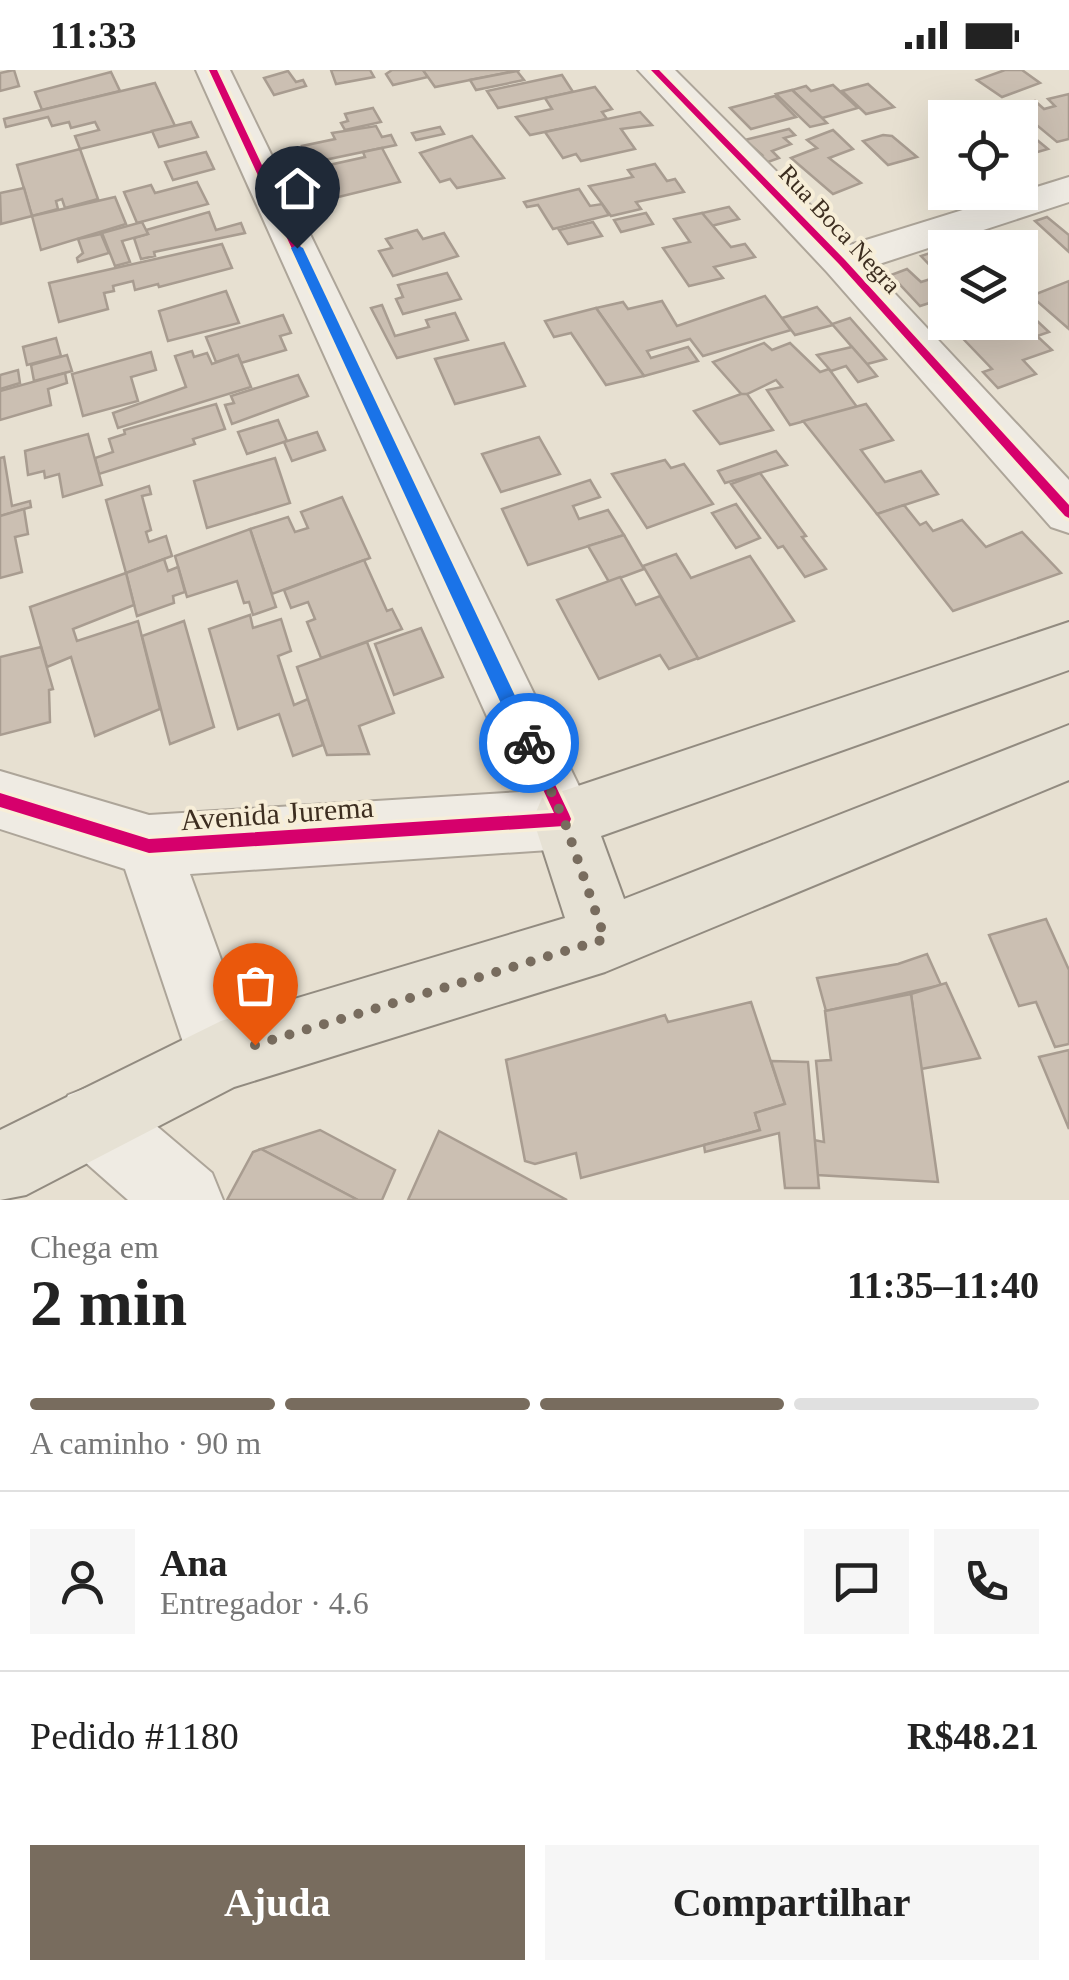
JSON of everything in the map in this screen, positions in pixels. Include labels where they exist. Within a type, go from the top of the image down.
[{"type":"main road","name":"Avenida Jurema","points":[[564,820],[1069,646]]},
{"type":"main road","points":[[0,1169],[221,1056],[605,939],[1069,752]]},
{"type":"main road","points":[[564,820],[605,939]]},
{"type":"street","points":[[214,70],[564,820]]},
{"type":"street","name":"Rua Boca Negra","points":[[655,70],[842,262],[1069,513]]},
{"type":"street","points":[[842,262],[1069,189]]},
{"type":"street","name":"Avenida Jurema","points":[[0,800],[148,846],[564,820]]},
{"type":"street","points":[[148,846],[221,1056]]},
{"type":"street","points":[[94,1121],[185,1200]]},
{"type":"building","points":[[14,70],[19,86],[0,91],[0,73]]},
{"type":"building","points":[[331,70],[370,70],[374,77],[336,84]]},
{"type":"building","points":[[392,70],[423,70],[428,77],[393,85],[386,74]]},
{"type":"building","points":[[423,70],[520,70],[435,87]]},
{"type":"building","points":[[1005,70],[1022,70],[1040,83],[1002,97],[977,80]]},
{"type":"building","points":[[288,71],[296,82],[303,80],[306,86],[274,95],[264,78]]},
{"type":"building","points":[[517,71],[524,80],[476,90],[470,80]]},
{"type":"building","points":[[111,72],[120,91],[42,110],[35,92]]},
{"type":"building","points":[[562,75],[573,92],[498,108],[487,91]]},
{"type":"building","points":[[155,83],[175,126],[80,149],[75,136],[99,130],[95,122],[71,128],[69,122],[52,126],[48,117],[6,127],[4,119]]},
{"type":"building","points":[[868,84],[894,107],[866,114],[842,91]]},
{"type":"building","points":[[833,85],[858,108],[822,118],[792,90],[806,86],[811,91]]},
{"type":"building","points":[[595,87],[612,109],[602,112],[607,119],[530,135],[516,117],[552,109],[545,98]]},
{"type":"building","points":[[792,90],[827,123],[810,127],[776,94]]},
{"type":"building","points":[[1069,94],[1069,139],[1057,142],[1038,126],[1038,104],[1044,109],[1055,106],[1048,99]]},
{"type":"building","points":[[775,96],[796,117],[751,129],[730,108]]},
{"type":"building","points":[[373,108],[381,122],[345,130],[341,123],[348,121],[345,114]]},
{"type":"building","points":[[640,112],[652,125],[621,129],[635,149],[581,161],[576,154],[563,158],[545,132]]},
{"type":"building","points":[[191,122],[198,137],[159,147],[152,131]]},
{"type":"building","points":[[376,126],[382,137],[391,135],[396,145],[310,163],[302,146],[335,139],[332,133]]},
{"type":"building","points":[[440,127],[444,134],[416,140],[412,133]]},
{"type":"building","points":[[789,129],[795,135],[784,138],[791,144],[772,151],[779,158],[754,167],[747,160],[762,155],[745,140]]},
{"type":"building","points":[[833,130],[853,149],[829,158],[861,183],[833,194],[791,158],[817,148],[807,140]]},
{"type":"building","points":[[472,136],[504,178],[457,188],[450,179],[440,182],[420,153]]},
{"type":"building","points":[[892,136],[917,157],[888,165],[863,141]]},
{"type":"building","points":[[382,148],[400,182],[326,200],[311,169],[365,157],[363,152]]},
{"type":"building","points":[[80,149],[98,199],[65,208],[62,199],[56,201],[58,209],[32,216],[17,165]]},
{"type":"building","points":[[206,152],[214,169],[173,180],[165,162]]},
{"type":"building","points":[[655,164],[667,181],[675,179],[684,192],[636,202],[641,209],[611,216],[589,186],[633,177],[628,170]]},
{"type":"building","points":[[197,182],[208,204],[137,223],[124,192],[151,185],[155,193]]},
{"type":"building","points":[[24,188],[32,216],[1,224],[0,193]]},
{"type":"building","points":[[579,189],[590,206],[602,204],[609,215],[553,229],[538,205],[527,207],[524,202]]},
{"type":"building","points":[[115,197],[126,224],[41,250],[32,216]]},
{"type":"building","points":[[729,207],[739,219],[711,226],[702,213]]},
{"type":"building","points":[[209,212],[216,230],[241,223],[245,233],[154,252],[155,256],[141,259],[134,238],[148,234],[146,230]]},
{"type":"building","points":[[646,213],[653,224],[621,232],[614,220]]},
{"type":"building","points":[[702,213],[731,247],[745,244],[755,257],[714,267],[723,278],[689,286],[663,248],[690,242],[674,219]]},
{"type":"building","points":[[1047,217],[1069,235],[1069,252],[1035,221]]},
{"type":"building","points":[[142,222],[148,234],[122,241],[130,262],[115,266],[102,233]]},
{"type":"building","points":[[593,222],[602,236],[568,244],[559,230]]},
{"type":"building","points":[[417,230],[423,239],[444,233],[458,256],[393,276],[379,251],[392,248],[386,239]]},
{"type":"building","points":[[101,234],[109,253],[78,262],[83,253],[78,239]]},
{"type":"building","points":[[222,244],[232,268],[159,287],[158,284],[135,290],[133,281],[113,286],[114,291],[104,293],[108,309],[59,322],[49,283]]},
{"type":"building","points":[[907,269],[921,282],[928,280],[928,303],[920,306],[891,275]]},
{"type":"building","points":[[447,273],[461,299],[403,314],[396,299],[403,297],[398,285]]},
{"type":"building","points":[[1069,281],[1069,329],[1038,302],[1038,293]]},
{"type":"building","points":[[226,291],[239,323],[168,341],[159,311]]},
{"type":"building","points":[[765,296],[791,330],[703,356],[690,339],[647,351],[651,358],[688,347],[698,361],[644,376],[596,308],[623,302],[628,309],[662,301],[677,326]]},
{"type":"building","points":[[382,305],[395,336],[429,327],[426,320],[455,313],[468,340],[397,358],[371,308]]},
{"type":"building","points":[[817,307],[833,325],[795,335],[782,318]]},
{"type":"building","points":[[596,308],[644,376],[606,385],[571,333],[554,337],[545,321]]},
{"type":"building","points":[[283,315],[291,333],[280,336],[286,350],[241,363],[238,355],[216,362],[206,337]]},
{"type":"building","points":[[850,318],[886,359],[867,364],[832,324]]},
{"type":"building","points":[[1038,322],[1049,332],[1038,336]]},
{"type":"building","points":[[1038,337],[1052,350],[1023,360],[1036,374],[998,388],[983,372],[992,369],[964,340],[1038,340]]},
{"type":"building","points":[[56,338],[61,356],[27,365],[23,347]]},
{"type":"building","points":[[504,343],[525,386],[455,404],[435,359]]},
{"type":"building","points":[[764,343],[772,350],[790,343],[820,372],[829,369],[857,407],[790,425],[767,390],[782,387],[776,380],[743,396],[713,362]]},
{"type":"building","points":[[852,347],[877,376],[858,382],[846,366],[831,371],[817,355]]},
{"type":"building","points":[[192,351],[194,357],[207,353],[212,364],[238,355],[251,387],[118,428],[113,413],[186,387],[175,356]]},
{"type":"building","points":[[151,352],[156,370],[131,377],[138,401],[83,416],[72,374]]},
{"type":"building","points":[[67,355],[72,371],[34,381],[31,365]]},
{"type":"building","points":[[18,370],[20,383],[0,389],[0,375]]},
{"type":"building","points":[[65,373],[67,383],[48,389],[51,405],[0,420],[0,391]]},
{"type":"building","points":[[298,375],[308,396],[232,424],[225,405],[234,403],[231,396]]},
{"type":"building","points":[[747,394],[773,430],[720,444],[694,411]]},
{"type":"building","points":[[216,404],[225,429],[193,439],[195,444],[99,474],[95,458],[113,452],[109,439],[125,434],[124,430]]},
{"type":"building","points":[[866,404],[893,440],[861,450],[885,482],[921,471],[938,494],[877,514],[803,421]]},
{"type":"building","points":[[278,420],[287,441],[247,454],[238,432]]},
{"type":"building","points":[[317,432],[325,450],[292,461],[284,442]]},
{"type":"building","points":[[88,434],[102,485],[63,497],[59,474],[45,478],[44,471],[28,475],[25,451]]},
{"type":"building","points":[[539,437],[560,474],[501,492],[482,454]]},
{"type":"building","points":[[776,451],[787,465],[725,483],[718,471]]},
{"type":"building","points":[[4,457],[12,506],[30,501],[31,507],[0,516],[0,458]]},
{"type":"building","points":[[275,458],[290,503],[207,528],[194,481]]},
{"type":"building","points":[[665,460],[671,468],[684,464],[713,504],[647,528],[612,474]]},
{"type":"building","points":[[760,473],[826,569],[805,577],[783,546],[778,548],[731,484]]},
{"type":"building","points":[[590,480],[600,497],[573,506],[579,519],[608,510],[624,535],[528,565],[502,509]]},
{"type":"building","points":[[149,486],[151,494],[142,496],[151,530],[146,532],[149,542],[166,536],[172,556],[126,573],[106,500]]},
{"type":"building","points":[[342,497],[370,558],[272,594],[250,529],[288,517],[295,532],[308,528],[301,512]]},
{"type":"building","points":[[736,504],[760,538],[736,548],[712,513]]},
{"type":"building","points":[[904,505],[920,525],[926,522],[933,531],[962,520],[986,547],[1022,532],[1061,573],[953,611],[877,514]]},
{"type":"building","points":[[24,509],[28,534],[15,537],[22,572],[0,578],[0,516]]},
{"type":"building","points":[[250,529],[276,607],[253,615],[249,602],[244,603],[237,581],[187,597],[175,556]]},
{"type":"building","points":[[624,535],[644,569],[609,582],[588,546]]},
{"type":"building","points":[[676,554],[691,578],[750,556],[794,621],[698,659],[643,566]]},
{"type":"building","points":[[164,559],[168,571],[178,567],[185,592],[173,596],[174,603],[137,616],[126,573]]},
{"type":"building","points":[[364,560],[387,611],[392,609],[402,629],[321,658],[307,622],[315,619],[308,602],[291,608],[284,590]]},
{"type":"building","points":[[126,573],[134,605],[73,629],[77,641],[138,621],[160,709],[95,736],[71,657],[47,667],[30,607]]},
{"type":"building","points":[[620,577],[636,605],[660,596],[698,658],[669,669],[660,655],[599,679],[557,600]]},
{"type":"building","points":[[250,615],[253,628],[281,619],[291,651],[278,656],[294,705],[308,699],[323,745],[293,756],[279,714],[238,729],[209,629]]},
{"type":"building","points":[[184,621],[214,727],[170,744],[142,636]]},
{"type":"building","points":[[421,628],[443,677],[394,695],[375,644]]},
{"type":"building","points":[[367,642],[394,713],[359,726],[369,754],[327,755],[297,667]]},
{"type":"building","points":[[41,647],[53,689],[49,690],[50,722],[0,735],[0,657]]},
{"type":"building","points":[[1046,919],[1069,970],[1069,1044],[1055,1047],[1036,1002],[1019,1006],[989,935]]},
{"type":"building","points":[[927,954],[941,985],[826,1011],[817,978],[898,964]]},
{"type":"building","points":[[946,983],[980,1058],[921,1069],[911,994]]},
{"type":"building","points":[[911,994],[938,1182],[817,1175],[814,1140],[824,1142],[816,1061],[831,1060],[825,1011]]},
{"type":"building","points":[[751,1002],[785,1104],[755,1113],[760,1130],[581,1178],[576,1153],[535,1164],[525,1161],[506,1060],[665,1015],[668,1022]]},
{"type":"building","points":[[1069,1050],[1069,1129],[1039,1057]]},
{"type":"building","points":[[771,1061],[808,1062],[819,1188],[785,1188],[779,1133],[705,1152],[704,1145],[760,1130],[755,1113],[785,1104]]},
{"type":"building","points":[[320,1130],[395,1170],[382,1200],[358,1200],[261,1149]]},
{"type":"building","points":[[439,1131],[567,1200],[408,1200]]},
{"type":"building","points":[[261,1149],[358,1200],[227,1200],[253,1152]]},
{"type":"cycle path","points":[[0,800],[149,846],[564,819],[213,70]]},
{"type":"cycle path","points":[[655,70],[842,262],[1069,513]]},
{"type":"way so far","points":[[255,1045],[605,939],[564,820],[529,743]]},
{"type":"route","points":[[297,248],[529,743]]}]
